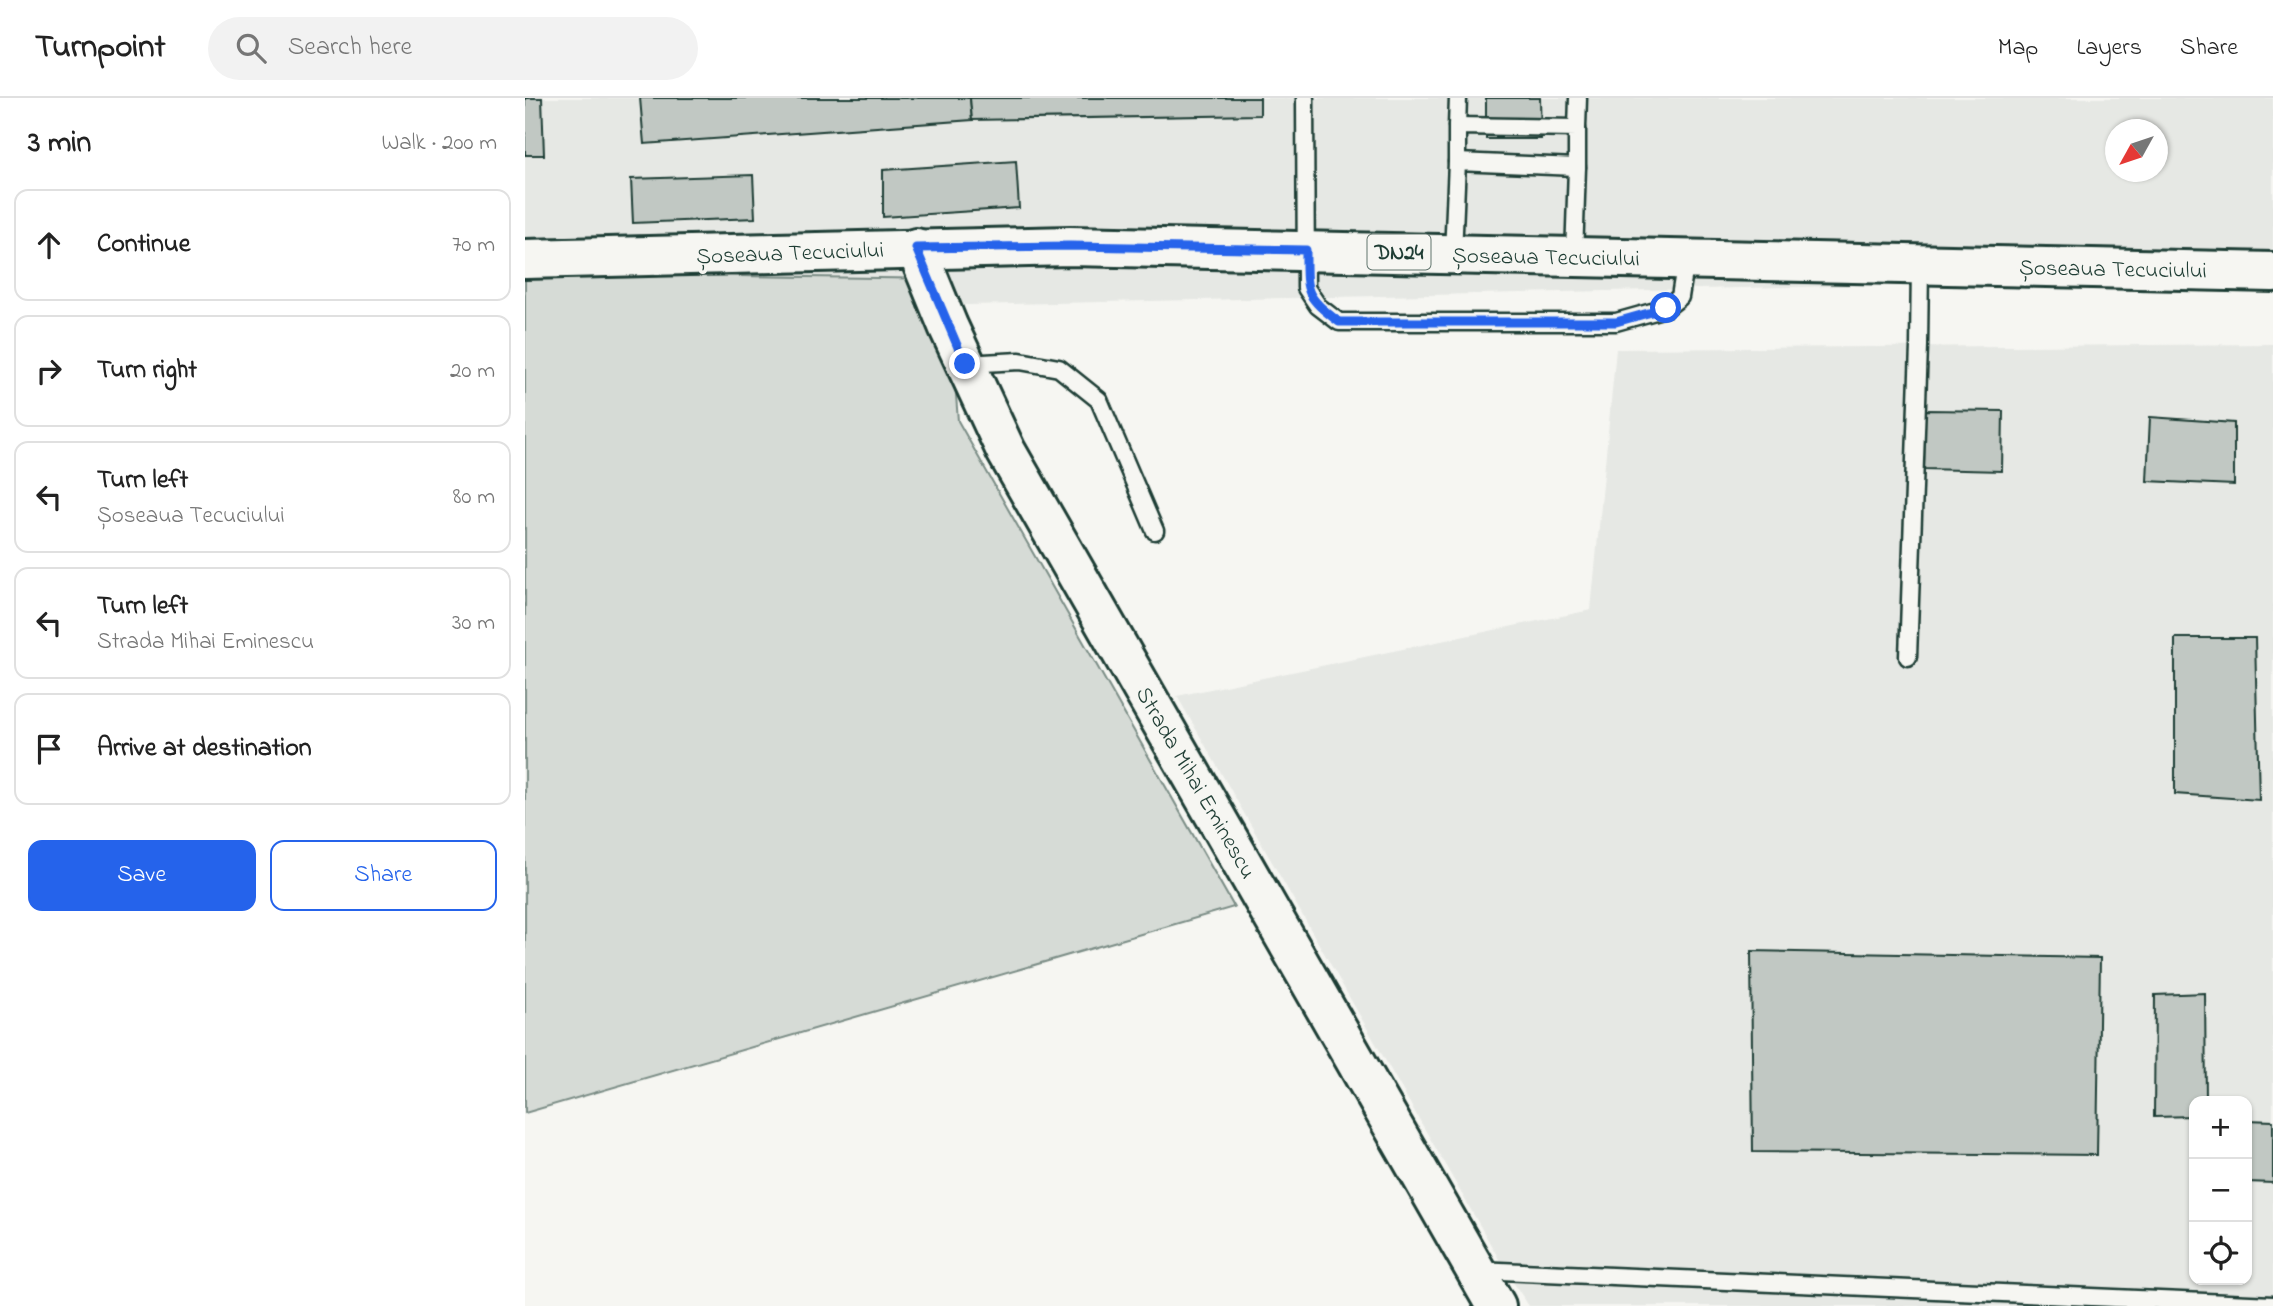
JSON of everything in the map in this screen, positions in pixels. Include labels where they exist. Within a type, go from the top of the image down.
[{"type":"main road","name":"Șoseaua Tecuciului","points":[[525,259],[1070,246],[2273,272]]},
{"type":"main road","name":"Strada Mihai Eminescu","points":[[916,248],[965,364],[1006,451],[1496,1306]]},
{"type":"lane","points":[[1305,98],[1306,288],[1318,306],[1339,322],[1616,322],[1666,308],[1680,297],[1686,259]]},
{"type":"lane","points":[[1454,254],[1458,98]]},
{"type":"lane","points":[[1574,256],[1578,98]]},
{"type":"lane","points":[[1457,126],[1577,128]]},
{"type":"lane","points":[[1457,162],[1577,167]]},
{"type":"lane","points":[[1908,657],[1920,263]]},
{"type":"lane","points":[[965,364],[1020,361],[1059,368],[1099,400],[1155,531]]},
{"type":"lane","points":[[1475,1270],[2273,1305]]},
{"type":"shaded area","points":[[525,98],[2273,98],[2273,282],[2115,280],[525,317]]},
{"type":"shaded area","points":[[525,273],[947,279],[958,421],[1234,907],[525,1113]]},
{"type":"shaded area","points":[[2273,344],[2273,1306],[1529,1306],[1507,1273],[1177,696],[1591,610],[1616,349]]},
{"type":"building","points":[[525,98],[542,98],[544,155],[525,155]]},
{"type":"building","points":[[640,98],[970,98],[972,120],[644,144]]},
{"type":"building","points":[[970,98],[1260,98],[1260,115],[972,120]]},
{"type":"building","points":[[1486,98],[1540,98],[1541,139],[1486,139]]},
{"type":"building","points":[[1016,161],[1019,208],[883,217],[883,170]]},
{"type":"building","points":[[753,175],[755,218],[633,223],[631,179]]},
{"type":"building","points":[[1925,410],[2003,411],[2002,471],[1924,469]]},
{"type":"building","points":[[2150,417],[2234,423],[2234,485],[2147,481]]},
{"type":"building","points":[[2175,638],[2255,638],[2259,800],[2175,794]]},
{"type":"building","points":[[1751,951],[2100,958],[2097,1155],[1753,1152]]},
{"type":"building","points":[[2205,993],[2206,1096],[2189,1096],[2189,1116],[2154,1117],[2155,995]]},
{"type":"building","points":[[2252,1120],[2273,1121],[2273,1183],[2252,1182]]},
{"type":"route","points":[[965,364],[916,248],[1070,246],[1306,250],[1306,288],[1318,306],[1339,322],[1616,322],[1666,308]]}]
